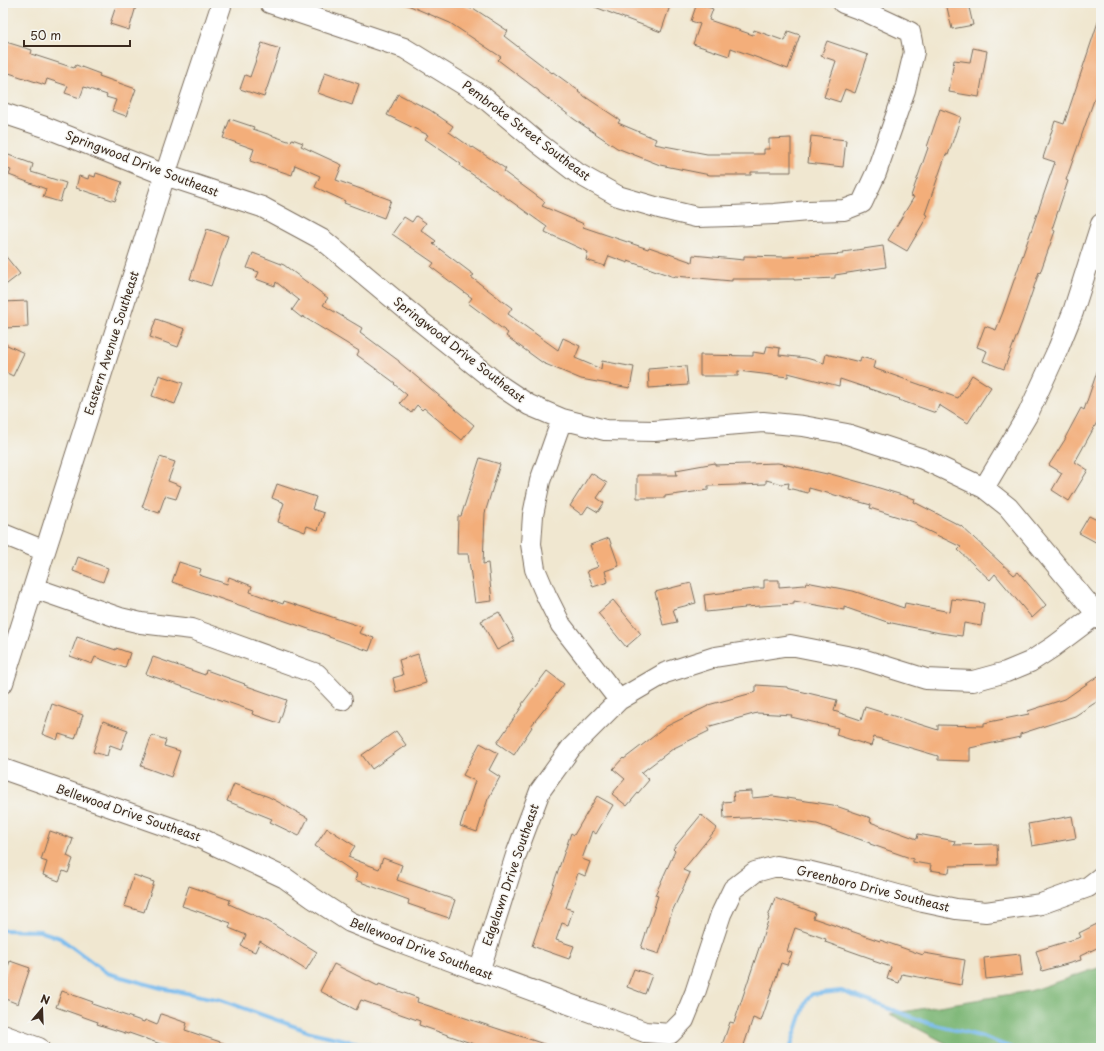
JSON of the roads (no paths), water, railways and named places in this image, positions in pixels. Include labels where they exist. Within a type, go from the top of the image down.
[{"type":"street","name":"Eastern Avenue Southeast","points":[[3,683],[222,3]]},
{"type":"street","name":"Pembroke Street Southeast","points":[[270,3],[404,48],[482,96],[538,143],[577,173],[618,196],[659,208],[696,216],[739,216],[844,210],[862,203],[876,173],[905,90],[914,52],[910,32],[867,12],[843,3]]},
{"type":"street","name":"Springwood Drive Southeast","points":[[3,113],[45,126],[166,175],[262,207],[323,240],[502,387],[529,405],[562,419],[605,430],[654,431],[763,422],[803,426],[847,434],[915,456],[984,488],[1008,507],[1100,615]]},
{"type":"street","points":[[984,488],[1028,414],[1058,349],[1073,312],[1101,224]]},
{"type":"street","points":[[562,419],[540,481],[531,544],[535,569],[561,625],[619,700]]},
{"type":"street","points":[[3,534],[45,551]]},
{"type":"street","points":[[34,588],[120,618],[141,623],[192,629],[317,674],[342,700]]},
{"type":"street","name":"Edgelawn Drive Southeast","points":[[479,972],[517,852],[540,791],[571,748],[619,700],[665,673],[715,657],[790,645],[862,659],[926,679],[973,681],[1006,672],[1030,662],[1100,615]]},
{"type":"street","name":"Bellewood Drive Southeast","points":[[3,769],[200,838],[285,878],[350,922],[400,942],[645,1032],[670,1034]]},
{"type":"street","name":"Greenboro Drive Southeast","points":[[670,1034],[684,1020],[721,914],[733,889],[755,872],[777,866],[807,871],[923,902],[956,909],[986,912],[1041,904],[1088,887],[1101,878]]},
{"type":"street","points":[[3,1035],[39,1048]]},
{"type":"waterway","points":[[3,930],[40,931],[60,938],[107,973],[161,988],[221,1000],[310,1032],[381,1048]]},
{"type":"waterway","points":[[790,1048],[806,1001],[812,994],[841,991],[928,1023],[983,1037],[1012,1048]]}]
